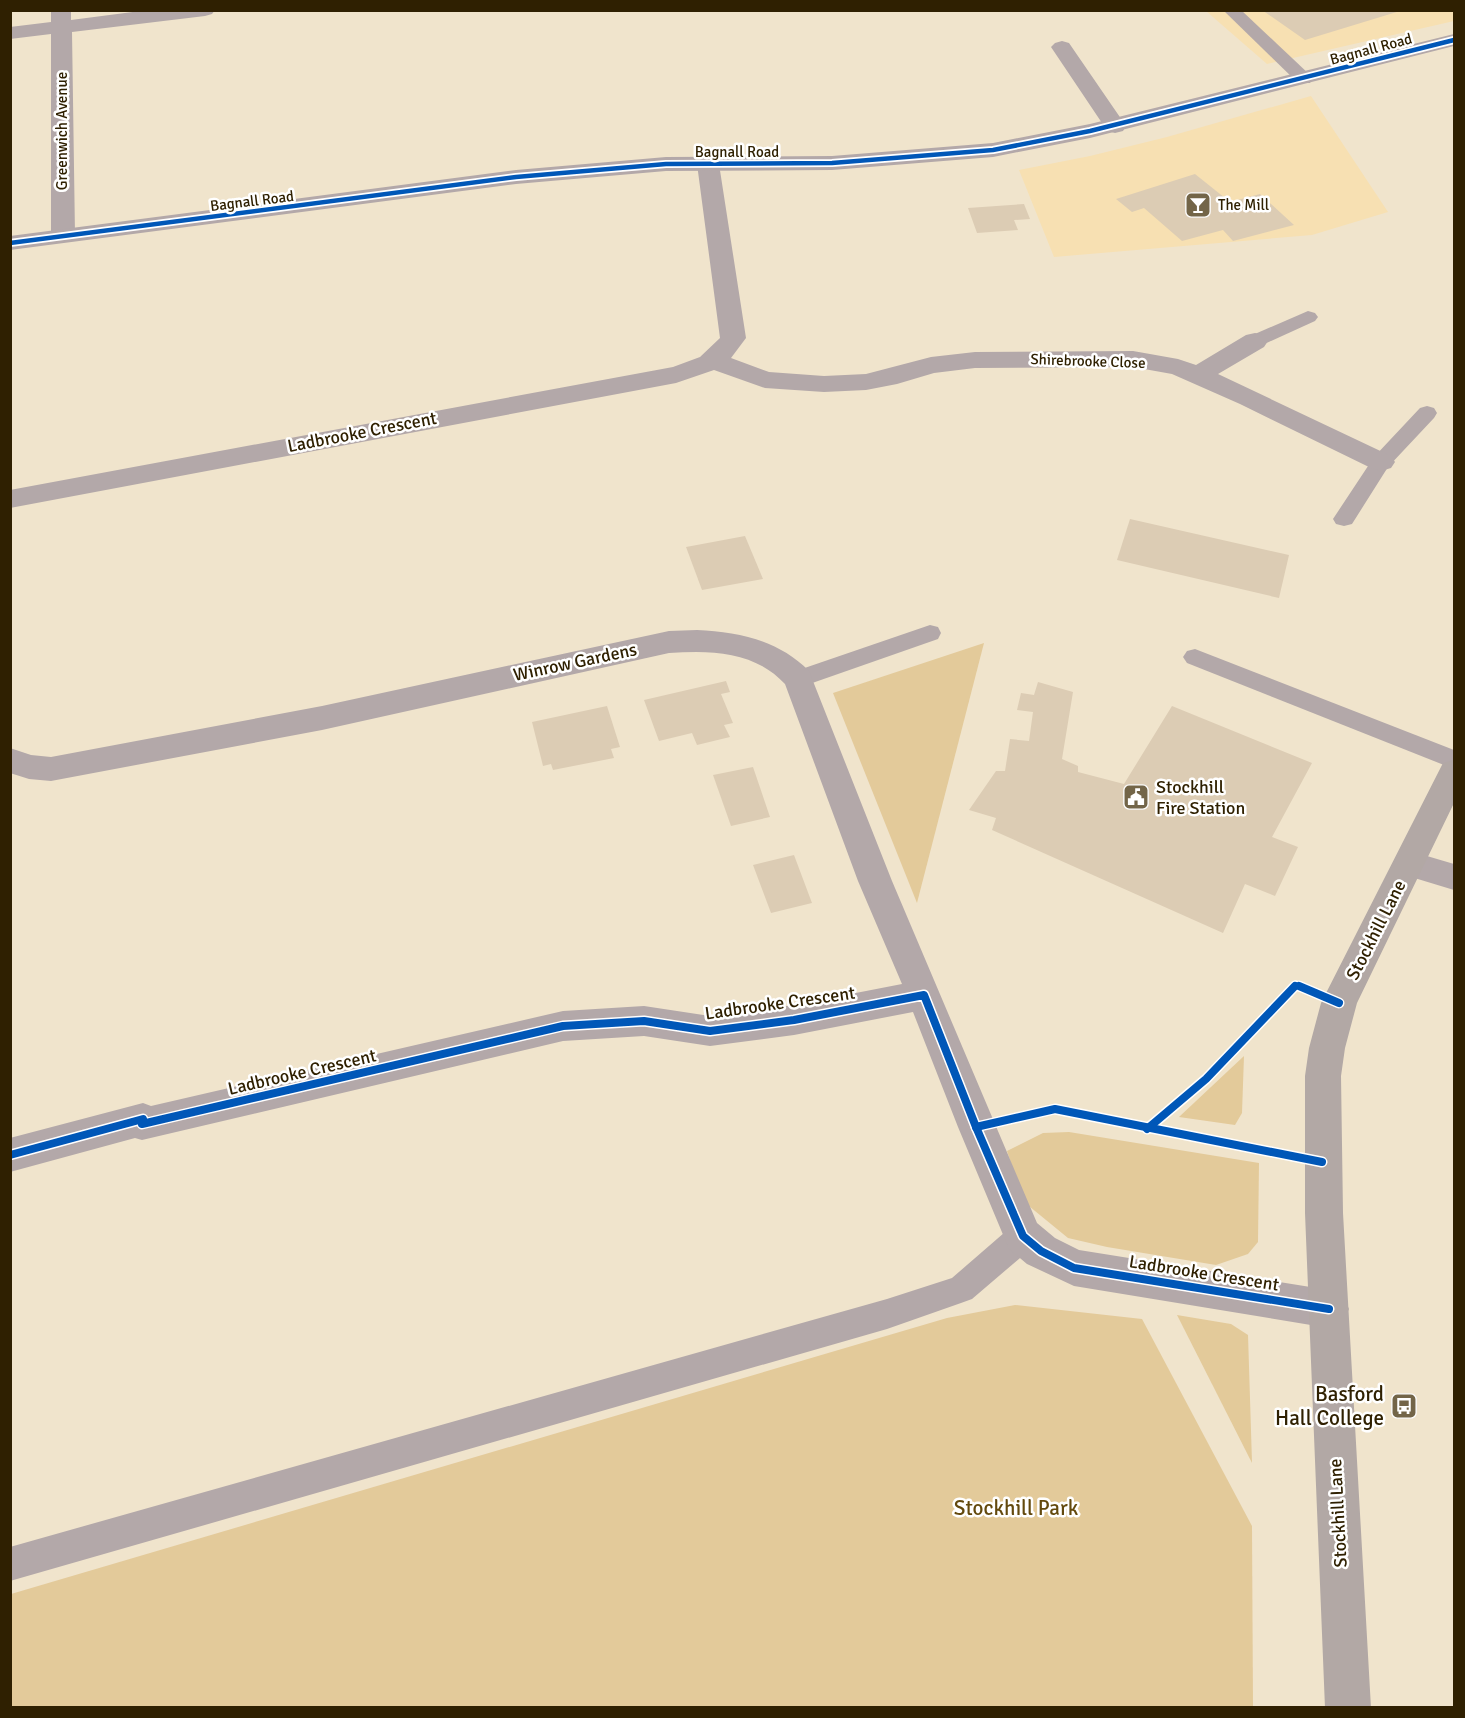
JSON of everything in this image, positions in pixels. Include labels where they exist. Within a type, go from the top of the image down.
[{"type":"main road","name":"Stockhill Lane","points":[[1348,1707],[1330,1361],[1323,1162],[1323,1076],[1327,1048],[1339,1003],[1455,772]]},
{"type":"street","points":[[10,33],[61,19],[205,10]]},
{"type":"street","name":"Greenwich Avenue","points":[[61,19],[63,235]]},
{"type":"street","name":"Bagnall Road","points":[[10,243],[268,212],[516,177],[666,164],[831,163],[993,150],[1115,126],[1455,40]]},
{"type":"street","points":[[1062,47],[1115,126]]},
{"type":"street","name":"Ladbrooke Crescent","points":[[10,499],[675,375],[713,361],[727,350],[733,338],[708,164]]},
{"type":"street","points":[[1198,375],[1255,341]]},
{"type":"street","name":"Shirebrooke Close","points":[[713,361],[765,380],[824,384],[866,382],[897,376],[931,365],[975,360],[1133,359],[1178,367],[1198,375],[1381,462]]},
{"type":"street","name":"Winrow Gardens","points":[[10,760],[29,767],[51,769],[322,718],[669,642],[723,644],[755,650],[779,661],[798,679],[875,881],[924,995]]},
{"type":"street","points":[[1410,864],[1455,877]]},
{"type":"street","name":"Ladbrooke Crescent","points":[[10,1155],[143,1119],[142,1124],[563,1026],[644,1021],[710,1031],[794,1020],[924,995],[976,1127],[1023,1236],[1041,1251],[1074,1268],[1329,1309]]},
{"type":"lane","points":[[1231,10],[1304,79]]},
{"type":"lane","points":[[1255,341],[1308,317]]},
{"type":"lane","points":[[1344,519],[1381,462],[1427,413]]},
{"type":"lane","points":[[798,679],[930,633]]},
{"type":"lane","points":[[1195,657],[1455,760]]},
{"type":"lane","points":[[10,1564],[887,1314],[961,1289],[1023,1236]]},
{"type":"shaded area","points":[[1454,10],[1454,21],[1267,64],[1206,11]]},
{"type":"shaded area","points":[[1311,96],[1388,212],[1312,235],[1054,257],[1019,170],[1167,137]]},
{"type":"green space","points":[[984,643],[917,903],[833,693]]},
{"type":"green space","points":[[1244,1056],[1242,1113],[1235,1125],[1179,1117]]},
{"type":"green space","points":[[1069,1132],[1259,1163],[1258,1242],[1248,1254],[1216,1265],[1107,1247],[1068,1238],[1024,1202],[1007,1151],[1043,1133]]},
{"type":"green space","name":"Stockhill Park","points":[[1015,1305],[1142,1319],[1252,1526],[1253,1707],[11,1707],[11,1594],[947,1318]]},
{"type":"green space","points":[[1177,1315],[1231,1324],[1248,1335],[1252,1463]]},
{"type":"building","points":[[1262,10],[1400,10],[1400,11],[1305,40]]},
{"type":"building","name":"The Mill","points":[[1195,174],[1230,202],[1260,194],[1294,225],[1233,241],[1223,230],[1182,241],[1144,208],[1132,212],[1116,199]]},
{"type":"building","points":[[1024,204],[1030,219],[1014,220],[1018,230],[977,233],[968,208]]},
{"type":"building","points":[[1130,519],[1289,555],[1279,598],[1117,560]]},
{"type":"building","points":[[745,536],[763,579],[702,590],[686,547]]},
{"type":"building","points":[[726,681],[730,692],[721,694],[733,723],[724,725],[730,737],[697,745],[692,733],[659,741],[644,700]]},
{"type":"building","name":"Stockhill Fire Station","points":[[1038,682],[1073,692],[1062,759],[1078,766],[1078,772],[1124,784],[1172,706],[1312,763],[1272,837],[1298,847],[1275,896],[1245,884],[1223,933],[992,830],[996,818],[969,810],[996,771],[1005,771],[1010,739],[1029,741],[1033,712],[1017,710],[1021,693],[1034,695]]},
{"type":"building","points":[[607,706],[620,747],[611,749],[614,758],[553,770],[551,764],[543,766],[532,722]]},
{"type":"building","points":[[753,767],[770,817],[731,826],[713,775]]},
{"type":"building","points":[[794,855],[812,903],[771,913],[753,865]]},
{"type":"cycle path","points":[[10,243],[516,177],[666,164],[832,163],[993,150],[1090,131],[1454,40]]},
{"type":"cycle path","points":[[1147,1129],[1206,1079],[1296,985],[1339,1003]]},
{"type":"cycle path","points":[[10,1155],[143,1119],[142,1124],[563,1026],[644,1021],[710,1031],[794,1020],[924,995],[976,1127],[1023,1236],[1041,1251],[1074,1268],[1329,1309]]},
{"type":"cycle path","points":[[976,1127],[1055,1109],[1322,1162]]},
{"type":"place","name":"The Mill","points":[[1198,205]]},
{"type":"place","name":"Stockhill Fire Station","points":[[1136,797]]},
{"type":"place","name":"Basford Hall College","points":[[1404,1406]]}]
